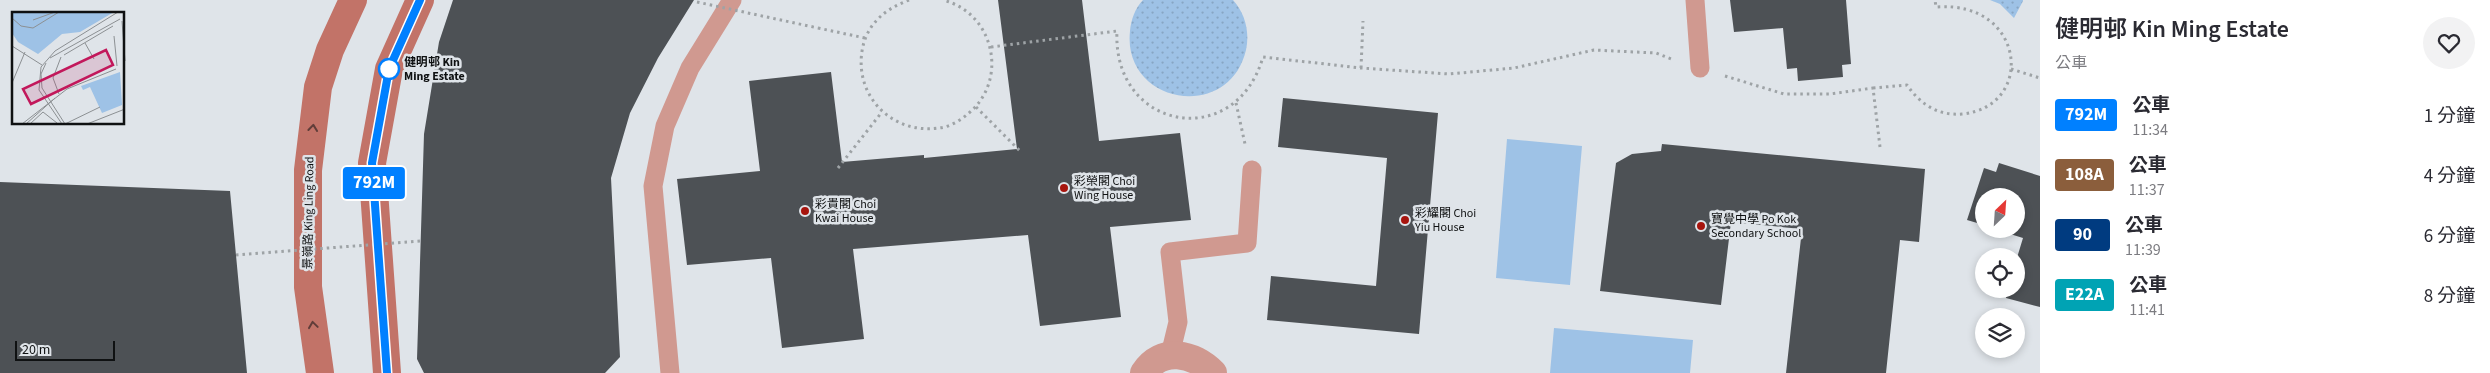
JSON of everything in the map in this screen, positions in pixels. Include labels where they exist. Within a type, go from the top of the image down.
[{"type":"street","name":"景嶺路 King Ling Road","points":[[320,373],[308,287],[308,170],[318,87],[330,50],[353,0]]},
{"type":"street","points":[[387,373],[372,163],[389,69],[420,0]]},
{"type":"street","points":[[1144,373],[1158,360],[1170,355],[1183,355],[1195,358],[1213,373]]},
{"type":"lane","points":[[670,373],[653,186],[665,126],[690,68],[732,0]]},
{"type":"lane","points":[[1695,0],[1700,68]]},
{"type":"lane","points":[[1170,355],[1178,322],[1170,252],[1247,243],[1252,170]]},
{"type":"path","points":[[909,0],[892,7],[876,20],[865,38],[861,58],[862,78],[870,96],[882,112],[899,124],[920,129],[941,128],[960,120],[976,107],[988,89],[993,68],[991,47],[983,28],[969,13],[952,1],[943,0]]},
{"type":"path","points":[[1935,0],[1936,7],[1953,4],[1976,8]]},
{"type":"path","points":[[696,2],[865,38]]},
{"type":"path","points":[[991,47],[1117,31],[1116,50],[1120,69],[1128,85],[1140,99],[1157,110],[1178,117],[1211,116],[1236,103],[1254,83],[1263,57],[1361,68],[1449,74],[1514,68],[1594,50],[1656,54],[1784,94],[1830,94],[1907,85],[1916,97],[1939,112],[1953,115],[1967,114],[1992,102],[2007,81],[2011,69],[2012,55],[2006,35],[1994,18],[1982,10]]},
{"type":"path","points":[[1361,68],[1363,21]]},
{"type":"path","points":[[2011,69],[2040,78]]},
{"type":"path","points":[[1873,88],[1880,147]]},
{"type":"path","points":[[1236,103],[1252,170]]},
{"type":"path","points":[[976,107],[1021,152]]},
{"type":"path","points":[[838,168],[882,112]]},
{"type":"path","points":[[236,256],[420,241]]},
{"type":"shaded area","points":[[1143,0],[1233,0],[1241,11],[1247,30],[1246,50],[1236,73],[1220,88],[1200,95],[1179,95],[1159,88],[1142,75],[1132,56],[1130,31],[1136,10]]},
{"type":"shaded area","points":[[1990,0],[2023,1],[2014,18],[2000,4]]},
{"type":"shaded area","points":[[1507,139],[1582,146],[1570,285],[1496,278]]},
{"type":"shaded area","points":[[1554,328],[1693,340],[1690,373],[1550,373]]},
{"type":"building","points":[[453,0],[694,0],[658,58],[630,113],[611,178],[620,357],[605,373],[424,373],[417,359],[424,134],[439,42]]},
{"type":"building","points":[[998,0],[1082,0],[1099,141],[1180,133],[1191,220],[1110,227],[1121,317],[1040,326],[1028,235],[853,249],[864,339],[782,348],[771,258],[687,265],[677,179],[760,171],[749,81],[831,72],[842,162],[924,155],[924,158],[1017,149]]},
{"type":"building","points":[[1730,0],[1846,0],[1851,64],[1842,65],[1843,77],[1798,81],[1797,68],[1787,69],[1783,28],[1734,32]]},
{"type":"building","name":"彩耀閣 Choi Yiu House","points":[[1283,98],[1438,113],[1419,334],[1267,320],[1271,276],[1376,286],[1387,158],[1278,147]]},
{"type":"building","points":[[1662,144],[1925,169],[1919,242],[1900,240],[1886,373],[1786,373],[1802,229],[1731,222],[1721,305],[1600,291],[1616,163],[1632,154],[1661,151]]},
{"type":"building","points":[[1999,163],[2040,176],[2040,307],[2006,298],[2025,298],[2025,248],[2020,248],[2023,238],[2025,238],[2025,188],[1977,188],[1984,168],[1996,172]]},
{"type":"building","points":[[0,182],[230,191],[247,373],[0,373]]},
{"type":"building","points":[[1975,196],[1975,222],[1967,220]]},
{"type":"bus line","name":"792M","points":[[387,373],[372,163],[389,69],[420,0]]},
{"type":"place","name":"健明邨 Kin Ming Estate","points":[[389,69]]},
{"type":"place","name":"彩榮閣 Choi Wing House","points":[[1064,188]]},
{"type":"place","name":"彩貴閣 Choi Kwai House","points":[[805,211]]},
{"type":"place","name":"彩耀閣 Choi Yiu House","points":[[1405,220]]},
{"type":"place","name":"寶覺中學 Po Kok Secondary School","points":[[1701,226]]}]
